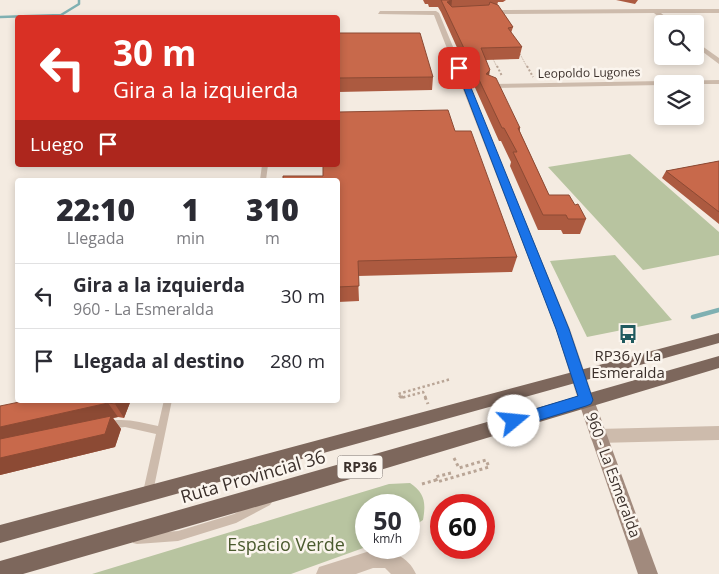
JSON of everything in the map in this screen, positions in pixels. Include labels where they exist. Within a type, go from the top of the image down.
[{"type":"main road","name":"Ruta Provincial 36","points":[[0,534],[148,492],[719,338]]},
{"type":"main road","name":"Ruta Provincial 36","points":[[0,571],[719,362]]},
{"type":"street","name":"960 - La Esmeralda","points":[[380,13],[405,10],[438,13],[472,86],[563,329],[598,436],[648,574]]},
{"type":"street","points":[[655,11],[660,15]]},
{"type":"street","points":[[493,12],[719,11]]},
{"type":"street","points":[[704,50],[719,62]]},
{"type":"street","name":"Leopoldo Lugones","points":[[489,86],[719,82]]},
{"type":"street","points":[[598,436],[719,432]]},
{"type":"street","points":[[326,574],[373,559],[388,559],[402,570]]},
{"type":"lane","points":[[148,492],[167,403]]},
{"type":"lane","points":[[100,427],[118,423],[161,431]]},
{"type":"path","points":[[516,48],[533,75],[530,79],[517,85]]},
{"type":"path","points":[[492,57],[505,82]]},
{"type":"path","points":[[423,392],[401,398],[398,394],[451,379]]},
{"type":"path","points":[[422,484],[436,480],[437,482],[489,466],[486,460],[459,468]]},
{"type":"path","points":[[436,480],[435,478],[451,473]]},
{"type":"green space","points":[[630,154],[719,232],[719,255],[643,270],[548,167]]},
{"type":"green space","points":[[615,255],[672,320],[587,337],[550,261]]},
{"type":"green space","name":"Espacio Verde","points":[[410,483],[419,491],[424,503],[423,520],[420,522],[420,494],[356,494],[389,484]]},
{"type":"green space","name":"Espacio Verde","points":[[355,494],[355,551],[291,574],[92,574]]},
{"type":"building","points":[[441,0],[451,0],[447,2],[452,7],[489,5],[490,2],[498,5],[513,27],[508,28],[522,47],[481,48],[490,70],[486,74],[496,78],[549,195],[569,195],[575,205],[578,204],[586,219],[568,219],[566,215],[543,215],[513,152],[517,152],[504,128],[502,128]]},
{"type":"building","points":[[340,33],[420,33],[433,77],[340,78]]},
{"type":"building","points":[[448,110],[455,131],[471,131],[517,257],[358,261],[359,286],[340,287],[340,178],[283,178],[283,176],[323,176],[323,167],[340,167],[340,112]]},
{"type":"building","points":[[719,161],[719,212],[666,171]]},
{"type":"building","points":[[15,403],[108,403],[0,427],[0,406]]},
{"type":"building","points":[[111,416],[105,434],[0,458],[0,439]]},
{"type":"waterway","points":[[61,15],[79,4],[79,0]]},
{"type":"waterway","points":[[0,17],[15,17]]},
{"type":"waterway","points":[[693,317],[719,310]]},
{"type":"place","name":"RP36 y La Esmeralda","points":[[628,334]]},
{"type":"route","points":[[459,68],[563,329],[586,400],[514,421]]}]
